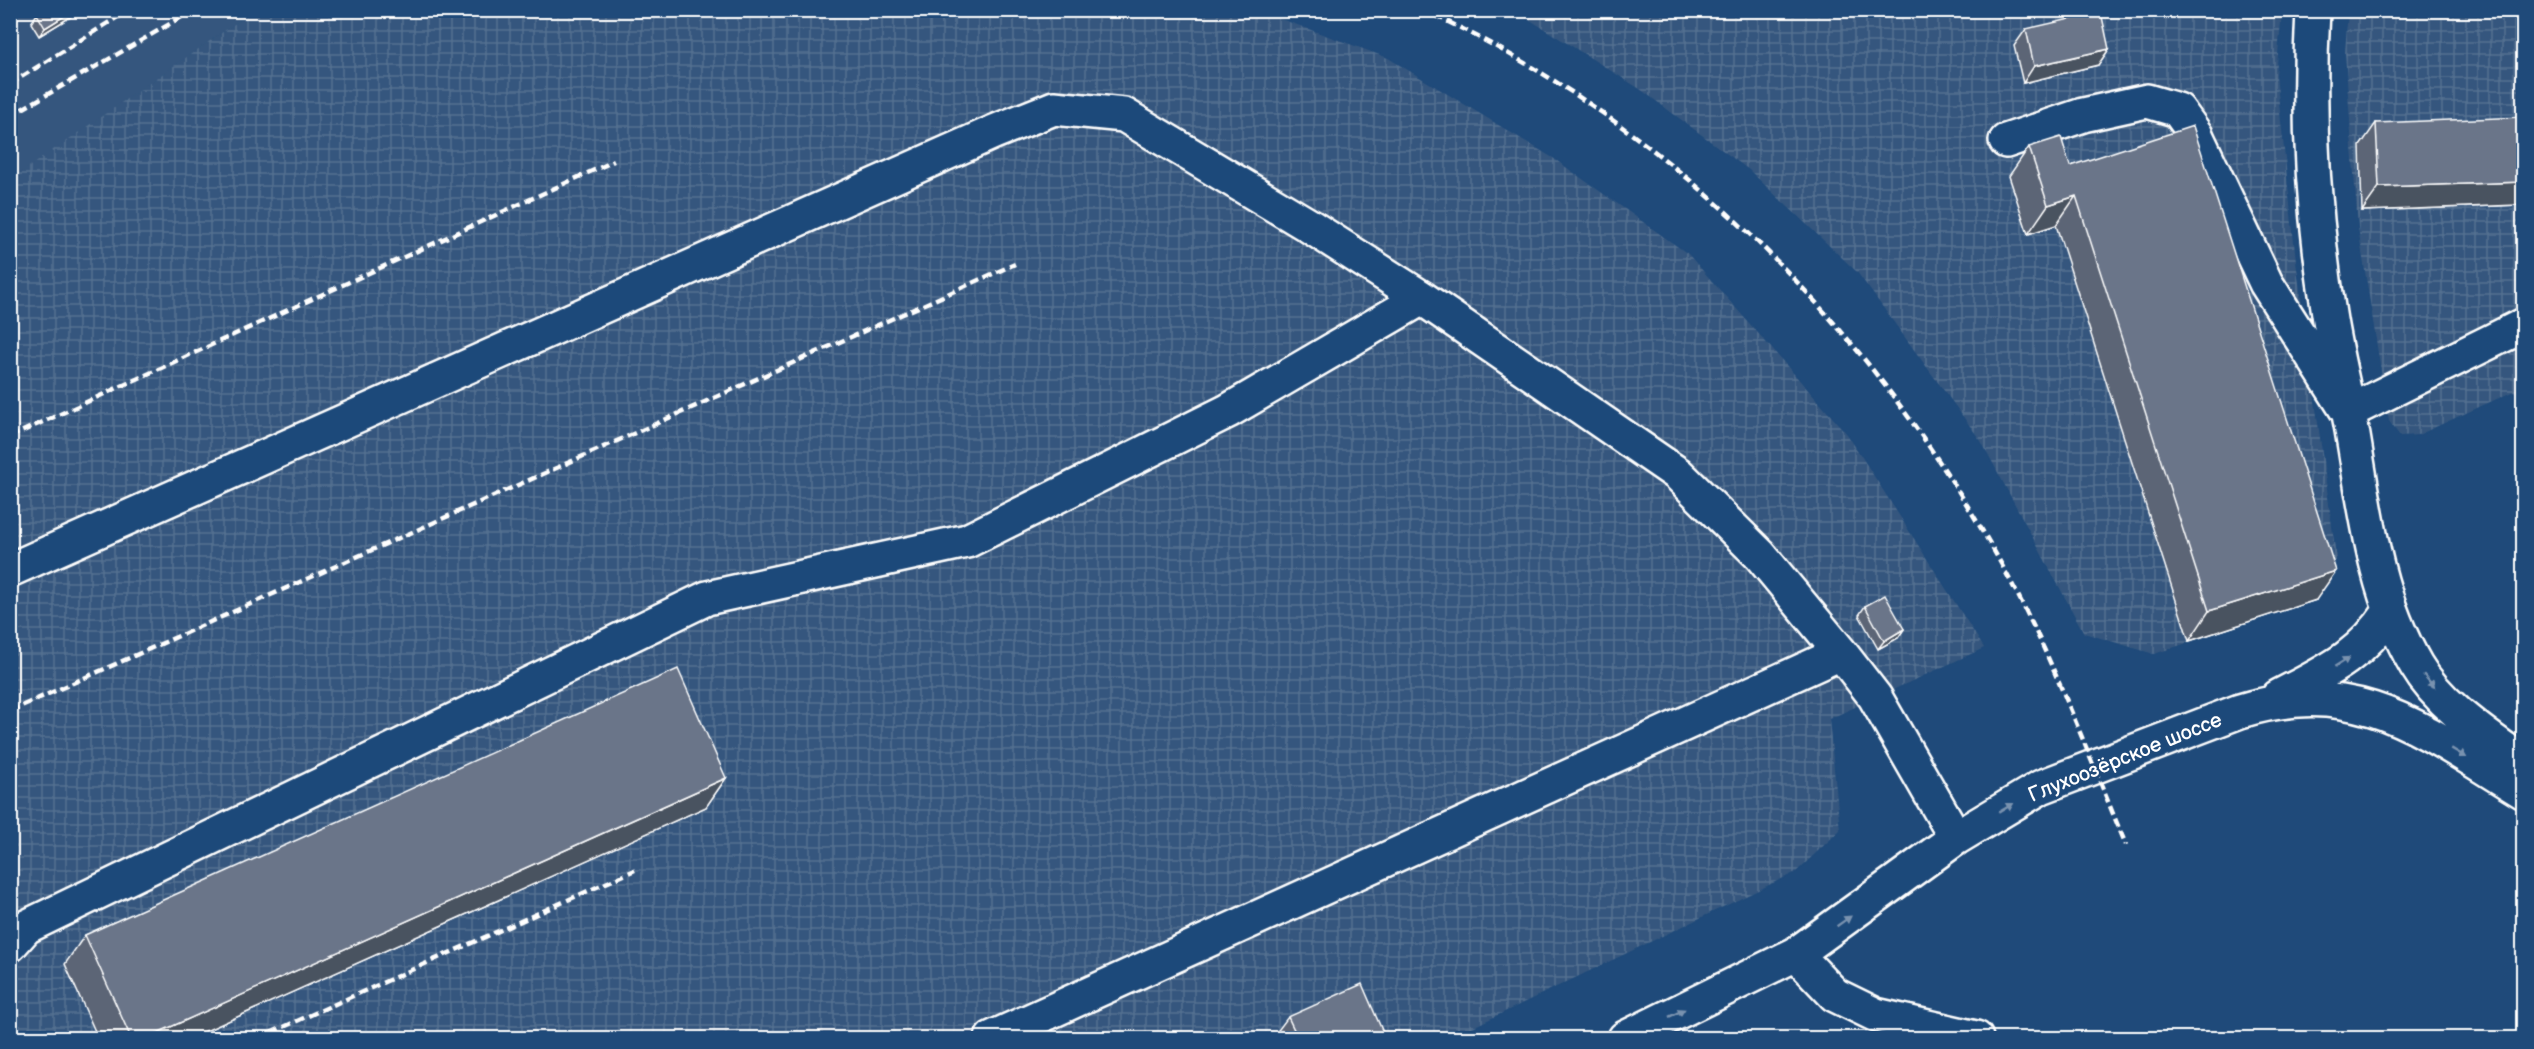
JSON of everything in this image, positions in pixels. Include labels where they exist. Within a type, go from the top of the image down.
[{"type":"street","points":[[2313,10],[2309,81],[2316,208],[2329,315],[2374,558],[2389,613],[2418,667],[2447,701],[2523,763]]},
{"type":"street","points":[[2006,141],[2083,115],[2147,101],[2178,110],[2196,135],[2266,283],[2348,412]]},
{"type":"street","points":[[10,570],[994,132],[1054,108],[1124,115],[1308,225],[1422,298],[1678,474],[1760,555],[1841,652],[1875,697],[1956,838]]},
{"type":"street","points":[[10,945],[26,927],[707,598],[967,541],[1228,411],[1422,298]]},
{"type":"street","points":[[2348,412],[2523,325]]},
{"type":"street","points":[[2273,700],[2348,659],[2374,636],[2389,613]]},
{"type":"street","points":[[2389,613],[2432,648],[2459,682],[2492,713],[2523,737]]},
{"type":"street","points":[[992,1038],[1841,652]]},
{"type":"street","name":"Глухоозёрское шоссе","points":[[1624,1038],[1796,954],[1956,838],[2041,787],[2273,700],[2311,698],[2370,707],[2411,724],[2523,792]]},
{"type":"street","points":[[1796,954],[1835,995],[1876,1015],[1976,1038]]},
{"type":"shaded area","points":[[11,11],[253,11],[11,180]]},
{"type":"shaded area","points":[[253,11],[1259,11],[1388,58],[1553,158],[1688,254],[1847,434],[1984,648],[1829,719],[1840,830],[1796,872],[1450,1038],[11,1038],[10,180]]},
{"type":"shaded area","points":[[1516,11],[2282,11],[2276,75],[2296,261],[2336,556],[2330,582],[2316,600],[2154,654],[2084,633],[1981,441],[1857,272],[1749,170],[1640,89]]},
{"type":"shaded area","points":[[2348,11],[2523,11],[2523,399],[2514,391],[2418,435],[2400,436],[2389,421],[2358,227],[2345,53]]},
{"type":"building","points":[[43,10],[74,10],[45,28],[37,14]]},
{"type":"building","points":[[2101,12],[2109,49],[2034,66],[2026,29]]},
{"type":"building","points":[[2523,117],[2523,182],[2379,187],[2376,123]]},
{"type":"building","points":[[2193,126],[2336,571],[2209,611],[2076,196],[2048,205],[2029,147],[2061,137],[2070,166]]},
{"type":"building","points":[[1885,595],[1904,629],[1884,641],[1865,606]]},
{"type":"building","points":[[678,669],[726,778],[146,1038],[131,1038],[85,935]]},
{"type":"building","points":[[1362,984],[1385,1037],[1298,1038],[1288,1017]]},
{"type":"railway","points":[[10,84],[129,10]]},
{"type":"railway","points":[[10,116],[194,10]]},
{"type":"railway","points":[[1423,10],[1516,58],[1604,114],[1686,177],[1764,248],[1835,324],[1900,406],[1959,492],[2011,582],[2057,679],[2126,845]]},
{"type":"railway","points":[[10,437],[614,161]]},
{"type":"railway","points":[[10,711],[1015,264]]},
{"type":"railway","points":[[259,1038],[635,870]]}]
